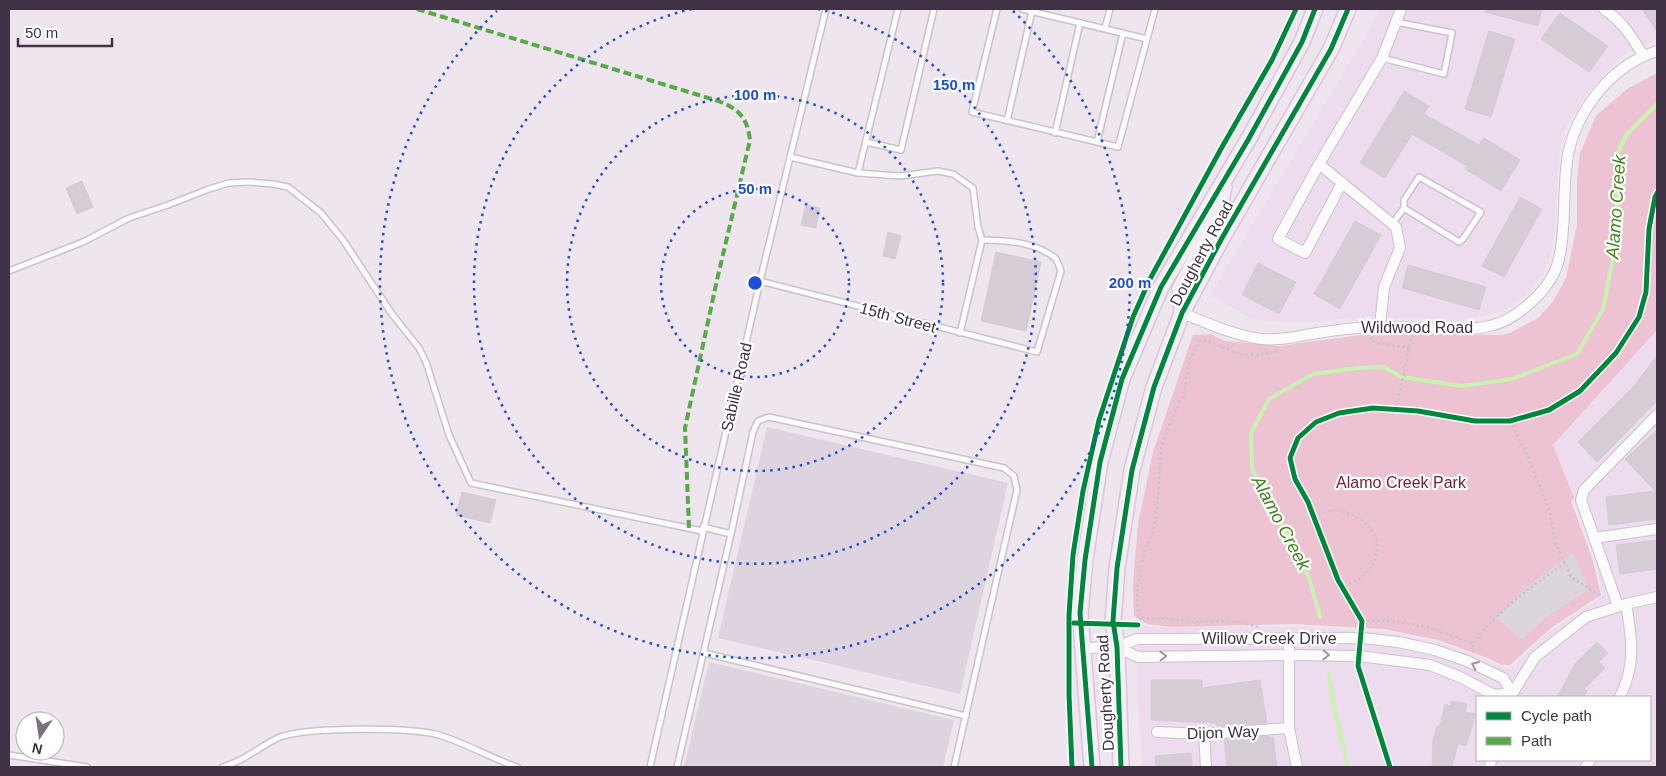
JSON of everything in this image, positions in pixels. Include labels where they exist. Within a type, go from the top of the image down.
[{"type":"main road","name":"Dougherty Road","points":[[1092,767],[1080,613],[1084,560],[1100,462],[1122,380],[1161,287],[1302,42],[1315,9]]},
{"type":"main road","name":"Dougherty Road","points":[[1121,767],[1117,646],[1113,625],[1117,568],[1132,470],[1154,387],[1182,313],[1222,238],[1330,49],[1348,9]]},
{"type":"main road","points":[[1182,313],[1180,289],[1219,211],[1226,176]]},
{"type":"street","points":[[1342,183],[1305,253],[1278,239],[1319,164],[1382,58],[1401,9]]},
{"type":"street","points":[[1604,9],[1614,16],[1629,32],[1643,56]]},
{"type":"street","name":"Wildwood Road","points":[[1182,313],[1229,332],[1261,339],[1285,339],[1342,329],[1380,326],[1462,329],[1491,326],[1516,316],[1542,290],[1555,271],[1561,247],[1566,167],[1578,124],[1593,96],[1605,84],[1643,56],[1657,51]]},
{"type":"street","points":[[1319,164],[1396,227],[1400,248],[1384,287],[1380,326]]},
{"type":"street","points":[[1620,696],[1626,685],[1632,636],[1622,605],[1594,538],[1581,500],[1584,490],[1657,415]]},
{"type":"street","points":[[1594,538],[1657,529]]},
{"type":"street","points":[[1511,695],[1535,656],[1586,617],[1622,605],[1657,597]]},
{"type":"street","points":[[1289,637],[1289,728],[1297,767]]},
{"type":"street","name":"Willow Creek Drive","points":[[1083,648],[1117,646],[1137,639],[1362,638],[1435,650],[1467,661],[1503,678],[1511,695],[1494,695],[1460,677],[1430,665],[1360,656],[1138,657],[1117,646]]},
{"type":"street","name":"Dijon Way","points":[[1157,732],[1204,734],[1289,728]]},
{"type":"street","points":[[1204,734],[1206,767]]},
{"type":"lane","name":"Sabille Road","points":[[650,767],[760,281],[826,9]]},
{"type":"lane","points":[[858,173],[898,9]]},
{"type":"lane","points":[[866,142],[901,150],[934,9]]},
{"type":"lane","points":[[997,9],[972,112],[1118,147],[1155,9]]},
{"type":"lane","points":[[1022,9],[1147,39]]},
{"type":"lane","points":[[1105,28],[1110,9]]},
{"type":"lane","points":[[1007,120],[1032,11]]},
{"type":"lane","points":[[1382,58],[1444,74],[1452,33],[1396,22]]},
{"type":"lane","points":[[1055,133],[1080,23]]},
{"type":"lane","points":[[1097,142],[1123,33]]},
{"type":"lane","points":[[790,157],[858,173],[900,176],[938,171],[953,174],[974,188],[978,227],[982,240],[960,333]]},
{"type":"lane","points":[[1392,224],[1404,208],[1404,200],[1419,177],[1481,212],[1464,239],[1459,242],[1404,208]]},
{"type":"lane","points":[[9,271],[83,242],[128,218],[228,183],[249,182],[288,187],[321,212],[343,240],[392,314],[419,348],[426,362],[449,435],[471,483],[731,534]]},
{"type":"lane","name":"15th Street","points":[[760,281],[1037,352],[1061,271],[1055,258],[1028,244],[1003,240],[982,240]]},
{"type":"lane","points":[[677,767],[753,432],[758,422],[769,417],[1004,468],[1014,476],[1017,490],[954,767]]},
{"type":"lane","points":[[704,653],[966,716]]},
{"type":"lane","points":[[223,767],[246,757],[273,740],[291,734],[364,730],[436,734],[516,767]]},
{"type":"lane","points":[[9,755],[88,767]]},
{"type":"path","points":[[1403,410],[1393,409],[1414,327]]},
{"type":"path","points":[[1201,333],[1202,341]]},
{"type":"path","points":[[1371,336],[1371,340],[1377,343],[1409,348]]},
{"type":"path","points":[[1113,625],[1138,625],[1141,618],[1137,607],[1137,595],[1145,552],[1157,513],[1160,450],[1184,393],[1189,361],[1200,341],[1209,342],[1247,356],[1261,356],[1280,350]]},
{"type":"path","points":[[1503,421],[1518,419]]},
{"type":"path","points":[[1510,421],[1529,459],[1549,510],[1556,543],[1571,578],[1622,605]]},
{"type":"path","points":[[1311,509],[1317,525]]},
{"type":"path","points":[[1313,515],[1336,510],[1347,513],[1367,524],[1377,540],[1378,549],[1371,566],[1361,578],[1344,590],[1338,580]]},
{"type":"path","points":[[1472,644],[1505,608],[1530,587],[1565,563]]},
{"type":"path","points":[[1357,614],[1362,621],[1362,638]]},
{"type":"path","points":[[1141,618],[1174,619],[1193,622],[1242,622],[1264,628]]},
{"type":"path","points":[[1362,621],[1391,621],[1425,626],[1472,644]]},
{"type":"path","points":[[1472,644],[1476,658]]},
{"type":"shaded area","points":[[1378,9],[1657,9],[1657,39],[1621,56],[1586,95],[1564,131],[1559,157],[1552,251],[1544,273],[1524,296],[1504,311],[1458,321],[1367,317],[1304,322],[1254,320],[1210,295],[1369,30]]},
{"type":"shaded area","points":[[1657,330],[1657,767],[1142,767],[1137,676],[1139,627],[1293,627],[1384,632],[1437,642],[1489,661],[1502,668],[1511,668],[1551,630],[1603,596],[1595,557],[1553,445]]},
{"type":"shaded area","points":[[767,427],[1008,483],[960,694],[718,638]]},
{"type":"shaded area","points":[[1573,553],[1589,589],[1543,620],[1522,640],[1496,617],[1528,586]]},
{"type":"shaded area","points":[[709,662],[954,720],[943,767],[684,767]]},
{"type":"green space","name":"Alamo Creek Park","points":[[1657,73],[1657,330],[1553,445],[1574,498],[1571,501],[1592,558],[1601,595],[1551,628],[1510,665],[1502,665],[1438,640],[1384,629],[1294,624],[1171,627],[1147,624],[1134,616],[1133,584],[1138,524],[1153,452],[1193,335],[1211,334],[1225,341],[1279,346],[1376,333],[1501,335],[1510,333],[1538,318],[1552,303],[1566,278],[1577,225],[1577,180],[1580,153],[1596,116],[1627,89]]},
{"type":"building","points":[[1485,9],[1542,9],[1538,26],[1485,12]]},
{"type":"building","points":[[1642,9],[1657,9],[1657,32]]},
{"type":"building","points":[[1560,13],[1608,46],[1589,72],[1541,39]]},
{"type":"building","points":[[1489,31],[1515,39],[1491,117],[1465,109]]},
{"type":"building","points":[[1404,91],[1429,106],[1424,114],[1479,145],[1484,138],[1520,160],[1501,191],[1465,169],[1467,166],[1412,134],[1385,178],[1360,163]]},
{"type":"building","points":[[82,181],[93,207],[77,214],[66,188]]},
{"type":"building","points":[[1520,197],[1542,209],[1504,277],[1482,266]]},
{"type":"building","points":[[806,205],[820,208],[816,228],[801,225]]},
{"type":"building","points":[[1355,221],[1381,235],[1340,309],[1314,294]]},
{"type":"building","points":[[888,232],[901,236],[895,259],[883,256]]},
{"type":"building","points":[[996,252],[1041,262],[1026,331],[981,321]]},
{"type":"building","points":[[1258,263],[1296,282],[1279,314],[1242,295]]},
{"type":"building","points":[[1408,265],[1486,287],[1479,310],[1402,288]]},
{"type":"building","points":[[1657,356],[1657,401],[1597,462],[1578,442],[1634,386]]},
{"type":"building","points":[[1657,430],[1657,519],[1609,525],[1606,497],[1655,491],[1625,459]]},
{"type":"building","points":[[462,492],[496,500],[490,523],[456,515]]},
{"type":"building","points":[[1657,540],[1657,569],[1620,574],[1616,545]]},
{"type":"building","points":[[1597,642],[1608,653],[1599,662],[1605,668],[1584,689],[1587,691],[1584,696],[1558,696],[1575,664]]},
{"type":"building","points":[[1151,680],[1202,680],[1202,688],[1260,680],[1267,723],[1217,726],[1216,723],[1151,720]]},
{"type":"building","points":[[1451,701],[1467,704],[1465,712],[1475,714],[1472,727],[1466,746],[1458,744],[1452,767],[1432,767],[1433,740],[1437,726],[1440,726],[1445,704],[1450,706]]},
{"type":"building","points":[[1269,736],[1269,738],[1273,737],[1277,767],[1227,767],[1224,739]]},
{"type":"building","points":[[1191,753],[1192,767],[1156,767],[1155,756]]},
{"type":"waterway","name":"Alamo Creek","points":[[1320,617],[1309,578],[1252,469],[1251,433],[1269,399],[1313,374],[1357,368],[1384,367],[1401,377],[1462,386],[1512,379],[1577,354],[1603,309],[1618,233],[1616,156],[1627,134],[1657,104]]},
{"type":"waterway","name":"Alamo Creek","points":[[1329,673],[1333,702],[1348,767]]},
{"type":"marked path","points":[[417,9],[718,101],[737,111],[747,125],[750,140],[685,428],[689,528]]},
{"type":"cycle path","points":[[1072,767],[1069,695],[1069,615],[1073,555],[1083,491],[1099,420],[1133,317],[1150,279],[1272,60],[1296,9]]},
{"type":"cycle path","points":[[1092,767],[1080,613],[1085,560],[1100,462],[1122,379],[1161,287],[1248,140],[1302,42],[1315,9]]},
{"type":"cycle path","points":[[1121,767],[1117,647],[1113,621],[1117,568],[1132,470],[1154,387],[1182,313],[1222,238],[1331,49],[1348,9]]},
{"type":"cycle path","points":[[1390,767],[1358,666],[1362,621],[1338,580],[1308,502],[1295,479],[1290,458],[1298,438],[1316,422],[1339,413],[1373,408],[1418,411],[1475,421],[1510,421],[1549,410],[1580,391],[1616,353],[1639,317],[1646,292],[1649,229],[1657,193]]},
{"type":"cycle path","points":[[1074,623],[1138,625]]}]
